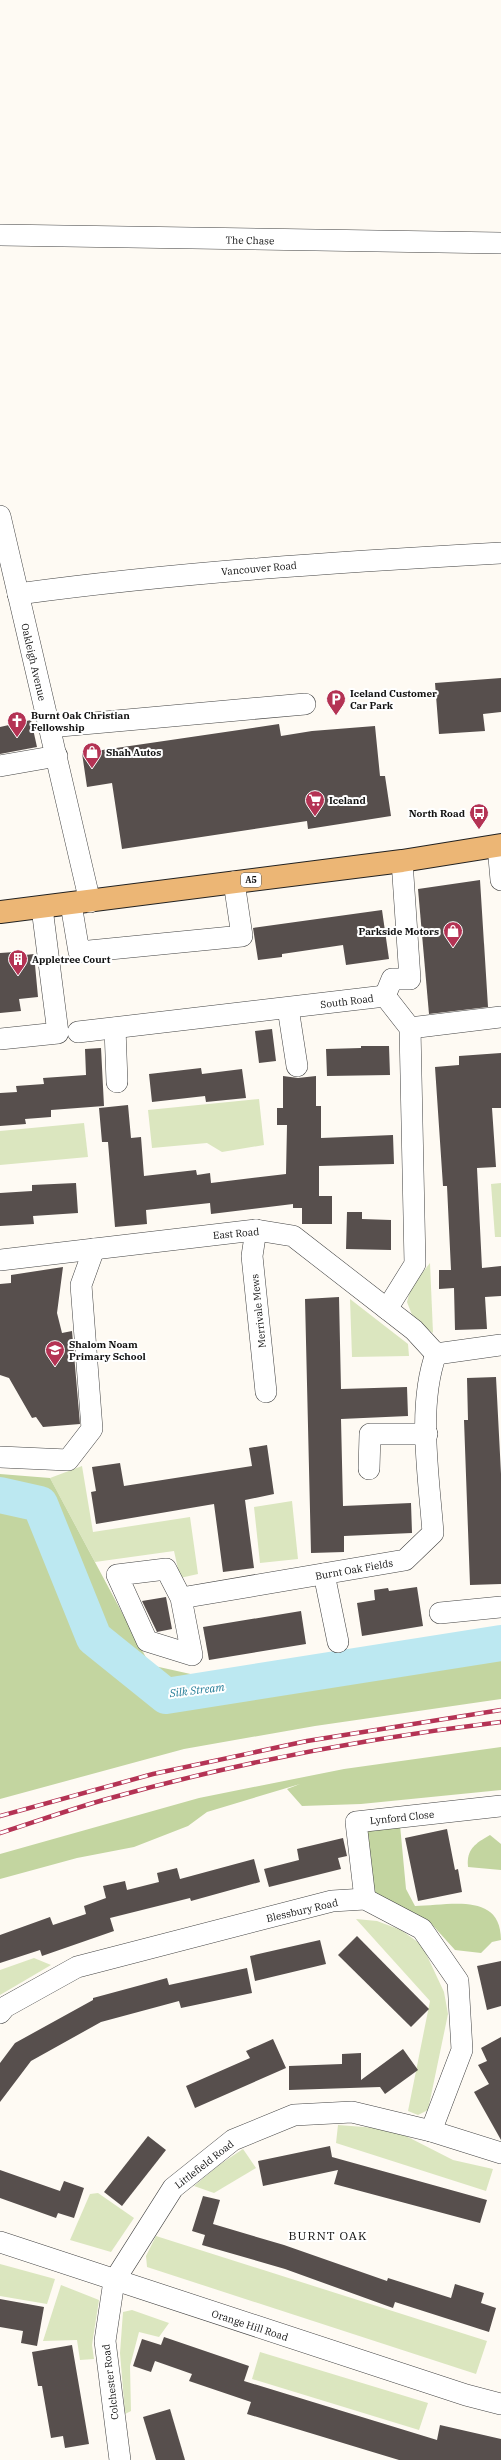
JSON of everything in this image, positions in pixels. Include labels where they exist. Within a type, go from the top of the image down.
[{"type":"main road","name":"A5","points":[[0,912],[42,908],[402,861],[500,846]]},
{"type":"street","name":"The Chase","points":[[0,235],[501,244]]},
{"type":"street","name":"Oakleigh Avenue","points":[[0,516],[57,756],[80,903],[79,952],[242,936],[234,882]]},
{"type":"street","name":"Vancouver Road","points":[[18,594],[88,584],[302,564],[501,552]]},
{"type":"street","points":[[49,727],[305,704]]},
{"type":"street","points":[[0,766],[57,756]]},
{"type":"street","points":[[500,846],[501,879]]},
{"type":"street","points":[[385,996],[392,980],[410,979],[402,861]]},
{"type":"street","points":[[0,1039],[58,1033],[42,908]]},
{"type":"street","name":"South Road","points":[[78,1032],[385,996],[410,1028]]},
{"type":"street","points":[[288,1008],[297,1066]]},
{"type":"street","points":[[387,1308],[415,1264],[410,1028],[501,1017]]},
{"type":"street","points":[[115,1028],[117,1082]]},
{"type":"street","name":"East Road","points":[[0,1260],[256,1230],[292,1236],[414,1330],[436,1354]]},
{"type":"street","name":"Merrivale Mews","points":[[256,1230],[252,1256],[266,1392]]},
{"type":"street","points":[[0,1457],[68,1460],[92,1429],[81,1285],[94,1249]]},
{"type":"street","points":[[436,1354],[501,1345]]},
{"type":"street","name":"Burnt Oak Fields","points":[[181,1598],[405,1560],[433,1533],[427,1434],[429,1374],[436,1354]]},
{"type":"street","points":[[369,1469],[370,1434],[427,1434]]},
{"type":"street","points":[[324,1574],[338,1642]]},
{"type":"street","points":[[440,1613],[501,1607]]},
{"type":"street","name":"Lynford Close","points":[[365,1900],[356,1822],[501,1806]]},
{"type":"street","name":"Blessbury Road","points":[[0,2013],[5,2007],[77,1967],[332,1901],[365,1900],[422,1929],[458,1981],[462,2050],[431,2131]]},
{"type":"street","name":"Littlefield Road","points":[[114,2281],[173,2188],[233,2140],[294,2115],[352,2112],[431,2131],[501,2153]]},
{"type":"street","name":"Orange Hill Road","points":[[0,2242],[114,2281],[466,2395],[501,2404]]},
{"type":"street","name":"Colchester Road","points":[[114,2281],[105,2341],[120,2460]]},
{"type":"green space","points":[[259,1099],[264,1145],[222,1152],[207,1143],[152,1148],[148,1110]]},
{"type":"green space","points":[[84,1123],[88,1157],[0,1165],[0,1131]]},
{"type":"green space","points":[[501,1183],[501,1237],[495,1237],[491,1184]]},
{"type":"green space","points":[[430,1263],[433,1333],[414,1320],[407,1302],[411,1287]]},
{"type":"green space","points":[[350,1299],[408,1344],[409,1356],[352,1357]]},
{"type":"green space","points":[[82,1466],[93,1532],[190,1517],[198,1574],[180,1578],[174,1551],[95,1562],[50,1478]]},
{"type":"green space","points":[[0,1474],[50,1478],[150,1665],[195,1675],[501,1632],[501,1699],[315,1726],[184,1749],[0,1799]]},
{"type":"green space","points":[[292,1501],[298,1559],[260,1563],[254,1507]]},
{"type":"green space","points":[[501,1747],[501,1790],[361,1804],[302,1806],[287,1789],[300,1784],[207,1812],[188,1826],[134,1847],[77,1858],[0,1879],[0,1854],[199,1798],[344,1769]]},
{"type":"green space","points":[[400,1825],[406,1889],[415,1906],[457,1904],[482,1908],[492,1914],[499,1924],[501,1940],[492,1942],[481,1953],[455,1950],[428,1920],[374,1896],[365,1828]]},
{"type":"green space","points":[[490,1835],[501,1844],[501,1870],[468,1867],[470,1851],[476,1844]]},
{"type":"green space","points":[[356,1919],[377,1921],[401,1930],[422,1945],[444,1992],[448,2014],[428,2110],[418,2115],[408,2111],[430,2001]]},
{"type":"green space","points":[[34,1958],[51,1965],[0,1995],[0,1970]]},
{"type":"green space","points":[[338,2125],[377,2128],[404,2135],[453,2160],[493,2169],[486,2191],[336,2143]]},
{"type":"green space","points":[[243,2149],[256,2168],[214,2193],[194,2186],[219,2165]]},
{"type":"green space","points":[[98,2193],[134,2218],[111,2252],[70,2240],[90,2194]]},
{"type":"green space","points":[[156,2236],[487,2341],[476,2374],[147,2267],[146,2256]]},
{"type":"green space","points":[[0,2264],[55,2279],[47,2304],[0,2296]]},
{"type":"green space","points":[[61,2285],[99,2300],[92,2345],[94,2359],[80,2360],[77,2340],[43,2341]]},
{"type":"green space","points":[[132,2310],[169,2323],[159,2337],[139,2332],[130,2366],[131,2411],[125,2414],[120,2353],[123,2312]]},
{"type":"green space","points":[[260,2352],[428,2403],[419,2430],[252,2379]]},
{"type":"building","points":[[501,678],[501,712],[483,714],[485,731],[439,734],[435,683]]},
{"type":"building","name":"Burnt Oak Christian Fellowship","points":[[31,720],[37,747],[0,754],[0,727]]},
{"type":"building","points":[[279,724],[281,736],[312,731],[375,726],[380,776],[385,776],[391,816],[308,829],[307,821],[122,849],[112,783],[87,787],[82,753]]},
{"type":"building","name":"Parkside Motors","points":[[480,880],[488,1007],[429,1014],[418,889]]},
{"type":"building","points":[[382,910],[389,959],[346,965],[343,945],[282,954],[282,957],[258,960],[253,928]]},
{"type":"building","name":"Appletree Court","points":[[15,952],[16,956],[34,954],[38,997],[19,999],[21,1011],[0,1013],[0,953]]},
{"type":"building","points":[[272,1029],[276,1061],[259,1063],[255,1031]]},
{"type":"building","points":[[361,1046],[389,1046],[390,1075],[327,1076],[326,1049],[361,1048]]},
{"type":"building","points":[[101,1048],[104,1106],[51,1110],[51,1117],[25,1119],[26,1124],[0,1126],[0,1093],[17,1092],[16,1086],[44,1084],[43,1078],[86,1075],[85,1049]]},
{"type":"building","points":[[501,1053],[501,1108],[492,1108],[496,1167],[477,1168],[482,1268],[501,1266],[501,1296],[485,1297],[487,1329],[455,1330],[454,1288],[439,1289],[439,1270],[451,1270],[447,1186],[443,1186],[435,1067],[459,1065],[459,1056]]},
{"type":"building","points":[[201,1068],[202,1074],[242,1069],[246,1098],[206,1102],[205,1096],[152,1102],[149,1074]]},
{"type":"building","points":[[283,1076],[298,1078],[316,1076],[316,1106],[321,1106],[321,1138],[393,1135],[394,1164],[319,1166],[319,1196],[332,1196],[332,1224],[302,1224],[302,1208],[293,1208],[293,1204],[211,1214],[210,1203],[146,1210],[147,1224],[115,1227],[108,1142],[102,1142],[99,1108],[128,1105],[131,1138],[141,1137],[144,1176],[196,1170],[197,1175],[210,1173],[211,1183],[286,1174],[287,1125],[277,1125],[277,1108],[283,1108]]},
{"type":"building","points":[[76,1183],[78,1213],[33,1216],[34,1224],[0,1226],[0,1193],[32,1191],[32,1185]]},
{"type":"building","points":[[347,1212],[362,1212],[362,1219],[391,1220],[391,1250],[346,1249]]},
{"type":"building","points":[[63,1267],[57,1313],[62,1333],[72,1331],[80,1424],[43,1427],[36,1417],[32,1418],[9,1378],[0,1375],[0,1284],[11,1283],[11,1275]]},
{"type":"building","points":[[339,1297],[341,1389],[407,1387],[408,1416],[341,1419],[343,1506],[411,1503],[412,1533],[344,1536],[344,1552],[311,1553],[305,1299]]},
{"type":"building","points":[[496,1377],[501,1474],[501,1584],[470,1585],[464,1420],[468,1420],[467,1378]]},
{"type":"building","points":[[267,1445],[274,1494],[245,1500],[254,1568],[223,1572],[214,1504],[96,1524],[91,1492],[96,1491],[92,1467],[120,1463],[124,1486],[252,1466],[249,1448]]},
{"type":"building","points":[[417,1587],[423,1626],[362,1636],[357,1603],[375,1600],[374,1590],[388,1588],[389,1591]]},
{"type":"building","points":[[166,1597],[172,1629],[157,1632],[142,1601]]},
{"type":"building","points":[[301,1611],[306,1644],[209,1660],[203,1627]]},
{"type":"building","points":[[447,1829],[455,1870],[458,1869],[462,1892],[418,1901],[405,1838]]},
{"type":"building","points":[[343,1838],[347,1856],[338,1858],[341,1869],[269,1887],[264,1869],[299,1860],[297,1849]]},
{"type":"building","points":[[254,1859],[260,1882],[191,1901],[190,1898],[110,1918],[114,1931],[42,1956],[40,1950],[0,1963],[0,1935],[50,1917],[53,1925],[86,1914],[84,1906],[106,1898],[103,1886],[125,1881],[127,1890],[159,1882],[157,1873],[177,1868],[180,1879]]},
{"type":"building","points":[[357,1936],[429,2009],[411,2027],[338,1955]]},
{"type":"building","points":[[320,1940],[326,1964],[255,1981],[250,1956]]},
{"type":"building","points":[[501,1961],[501,2006],[487,2010],[477,1966]]},
{"type":"building","points":[[247,1968],[252,1993],[181,2008],[179,2001],[101,2022],[31,2061],[0,2102],[0,2063],[15,2043],[93,2000],[93,1998],[167,1978],[169,1985]]},
{"type":"building","points":[[501,2037],[501,2140],[474,2092],[489,2084],[478,2065],[487,2061],[481,2048]]},
{"type":"building","points":[[273,2039],[286,2068],[195,2108],[186,2086],[250,2058],[246,2051]]},
{"type":"building","points":[[403,2049],[418,2070],[385,2094],[380,2087],[289,2090],[289,2066],[342,2064],[342,2054],[361,2053],[361,2080]]},
{"type":"building","points":[[148,2136],[166,2150],[122,2206],[104,2192]]},
{"type":"building","points":[[330,2146],[332,2157],[487,2200],[480,2223],[334,2184],[338,2170],[263,2186],[258,2161]]},
{"type":"building","points":[[0,2170],[60,2191],[64,2181],[84,2188],[74,2218],[58,2213],[56,2218],[0,2198]]},
{"type":"building","points":[[203,2196],[220,2200],[213,2224],[284,2245],[387,2281],[388,2278],[451,2298],[455,2284],[484,2293],[481,2303],[496,2308],[489,2332],[395,2302],[393,2308],[285,2269],[202,2245],[205,2235],[192,2231]]},
{"type":"building","points":[[0,2299],[44,2307],[37,2346],[21,2343],[23,2331],[0,2327]]},
{"type":"building","points":[[164,2337],[249,2366],[244,2381],[437,2440],[440,2425],[501,2439],[501,2460],[399,2460],[247,2414],[251,2402],[189,2381],[192,2374],[155,2361],[151,2372],[133,2366],[142,2339],[161,2345]]},
{"type":"building","points":[[72,2345],[89,2444],[65,2448],[63,2436],[51,2438],[42,2386],[38,2386],[32,2352]]},
{"type":"building","points":[[170,2409],[185,2460],[156,2460],[143,2417]]},
{"type":"waterway","name":"Silk Stream","points":[[0,1495],[40,1504],[94,1638],[166,1696],[501,1643]]},
{"type":"railway","points":[[0,1816],[153,1774],[307,1741],[501,1710]]},
{"type":"railway","points":[[0,1833],[107,1799],[253,1763],[352,1744],[451,1728],[501,1722]]},
{"type":"place","name":"Iceland Customer Car Park","points":[[336,716]]},
{"type":"place","name":"Burnt Oak Christian Fellowship","points":[[17,738]]},
{"type":"place","name":"Shah Autos","points":[[92,769]]},
{"type":"place","name":"Iceland","points":[[315,817]]},
{"type":"place","name":"North Road","points":[[479,830]]},
{"type":"place","name":"Parkside Motors","points":[[453,948]]},
{"type":"place","name":"Appletree Court","points":[[18,976]]},
{"type":"place","name":"Shalom Noam Primary School","points":[[55,1367]]},
{"type":"district","name":"BURNT OAK","points":[[328,2236]]}]
